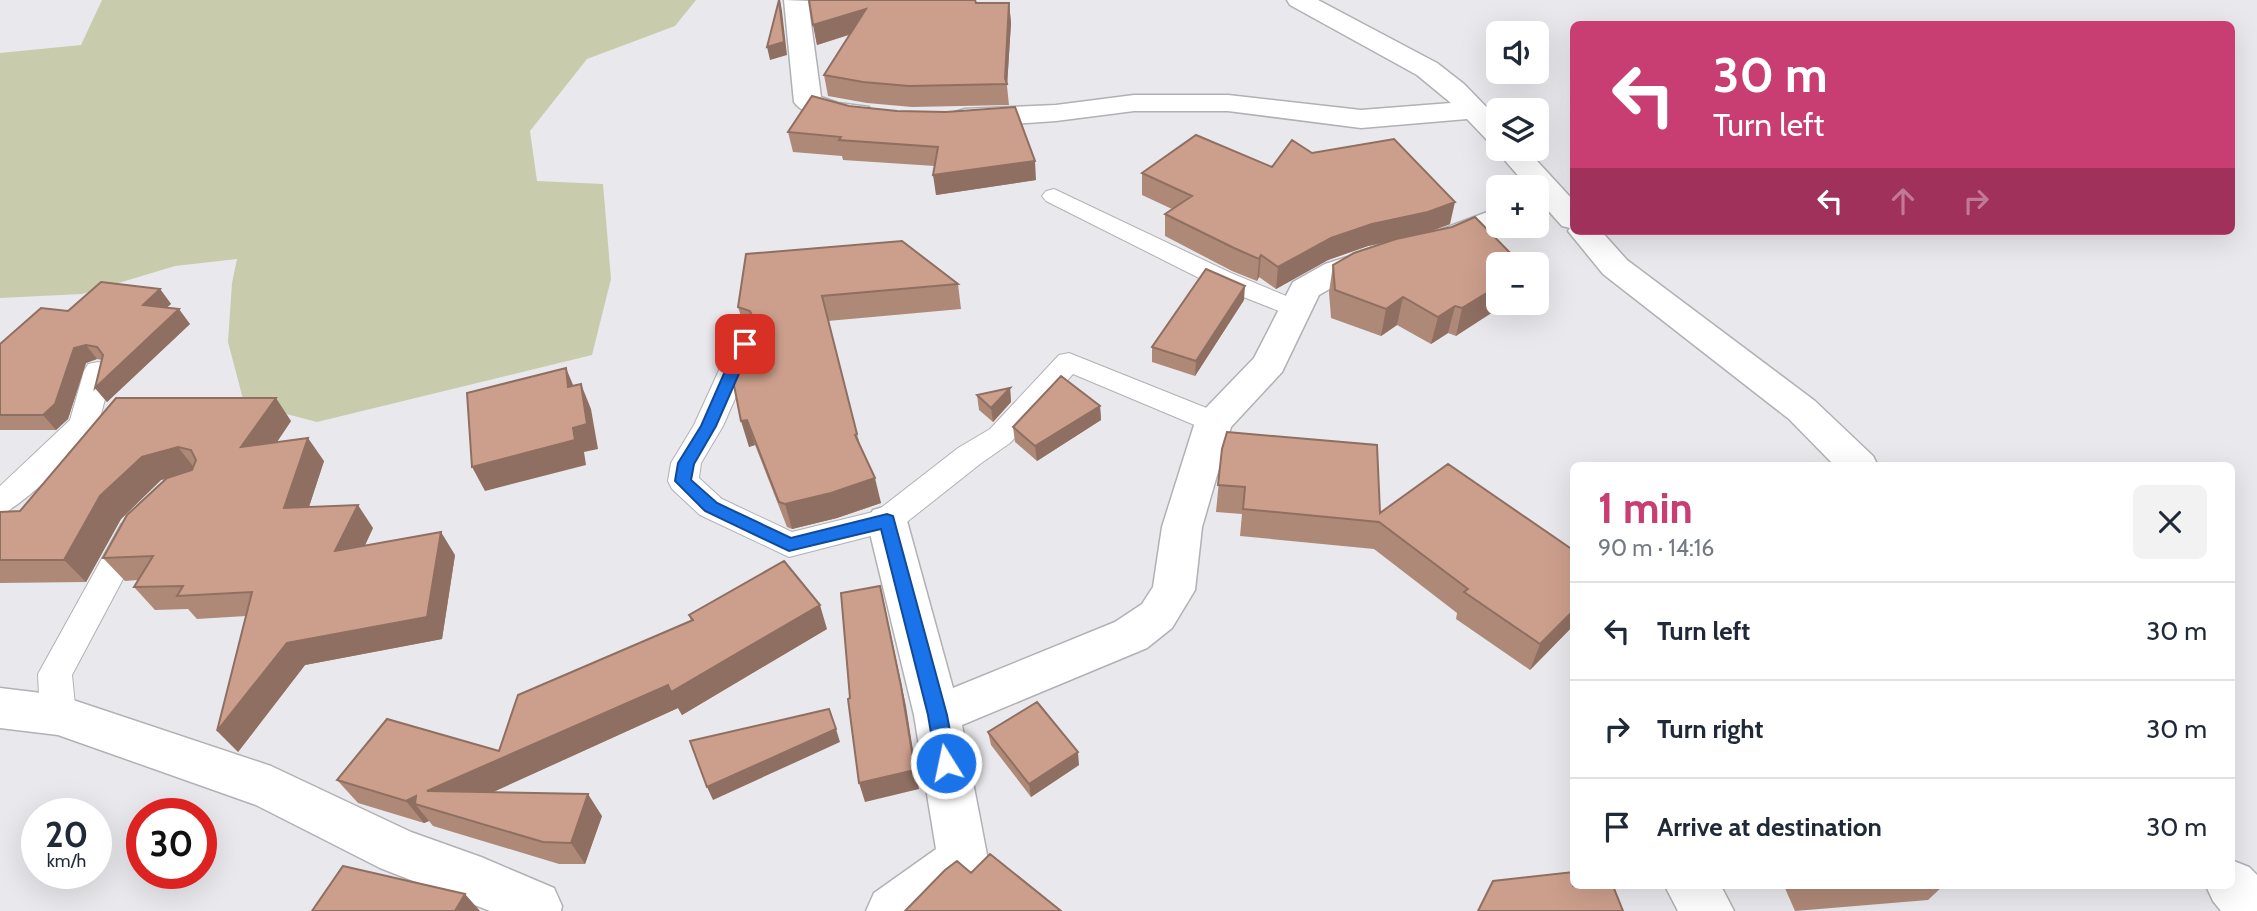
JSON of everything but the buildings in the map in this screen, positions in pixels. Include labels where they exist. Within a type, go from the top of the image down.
[{"type":"street","points":[[1299,0],[1427,69],[1454,90],[1486,122]]},
{"type":"street","points":[[796,1],[808,102],[834,111],[888,116]]},
{"type":"street","points":[[941,118],[1056,113],[1134,103],[1228,103],[1360,119],[1475,110]]},
{"type":"street","points":[[1549,202],[1570,217]]},
{"type":"street","points":[[937,715],[1131,635],[1157,616],[1174,590],[1182,527],[1214,422],[1269,363],[1305,289],[1337,271],[1381,256],[1434,244],[1486,222]]},
{"type":"street","points":[[1587,235],[1615,267],[1802,410],[1855,462]]},
{"type":"street","points":[[887,521],[937,715],[963,860],[892,911]]},
{"type":"street","points":[[0,708],[58,715],[271,788],[398,851],[481,881],[536,906],[535,911]]},
{"type":"street","points":[[2235,888],[2255,911]]},
{"type":"street","points":[[1693,889],[1708,911]]},
{"type":"lane","points":[[1054,196],[1222,279],[1294,309]]},
{"type":"lane","points":[[745,344],[708,426],[686,463],[683,481],[711,507],[789,545],[887,521],[969,456],[1000,436],[1069,362],[1214,422]]},
{"type":"lane","points":[[0,503],[34,474],[83,424],[97,371]]},
{"type":"lane","points":[[58,715],[55,674],[134,528],[154,509]]},
{"type":"green space","points":[[102,0],[696,0],[675,26],[587,59],[530,131],[537,181],[603,184],[611,279],[592,355],[317,422],[244,403],[228,342],[232,283],[237,259],[175,266],[82,294],[0,298],[0,53],[81,45]]},
{"type":"route","points":[[745,344],[708,426],[686,463],[683,481],[711,507],[789,545],[887,521],[937,715],[946,763]]}]
